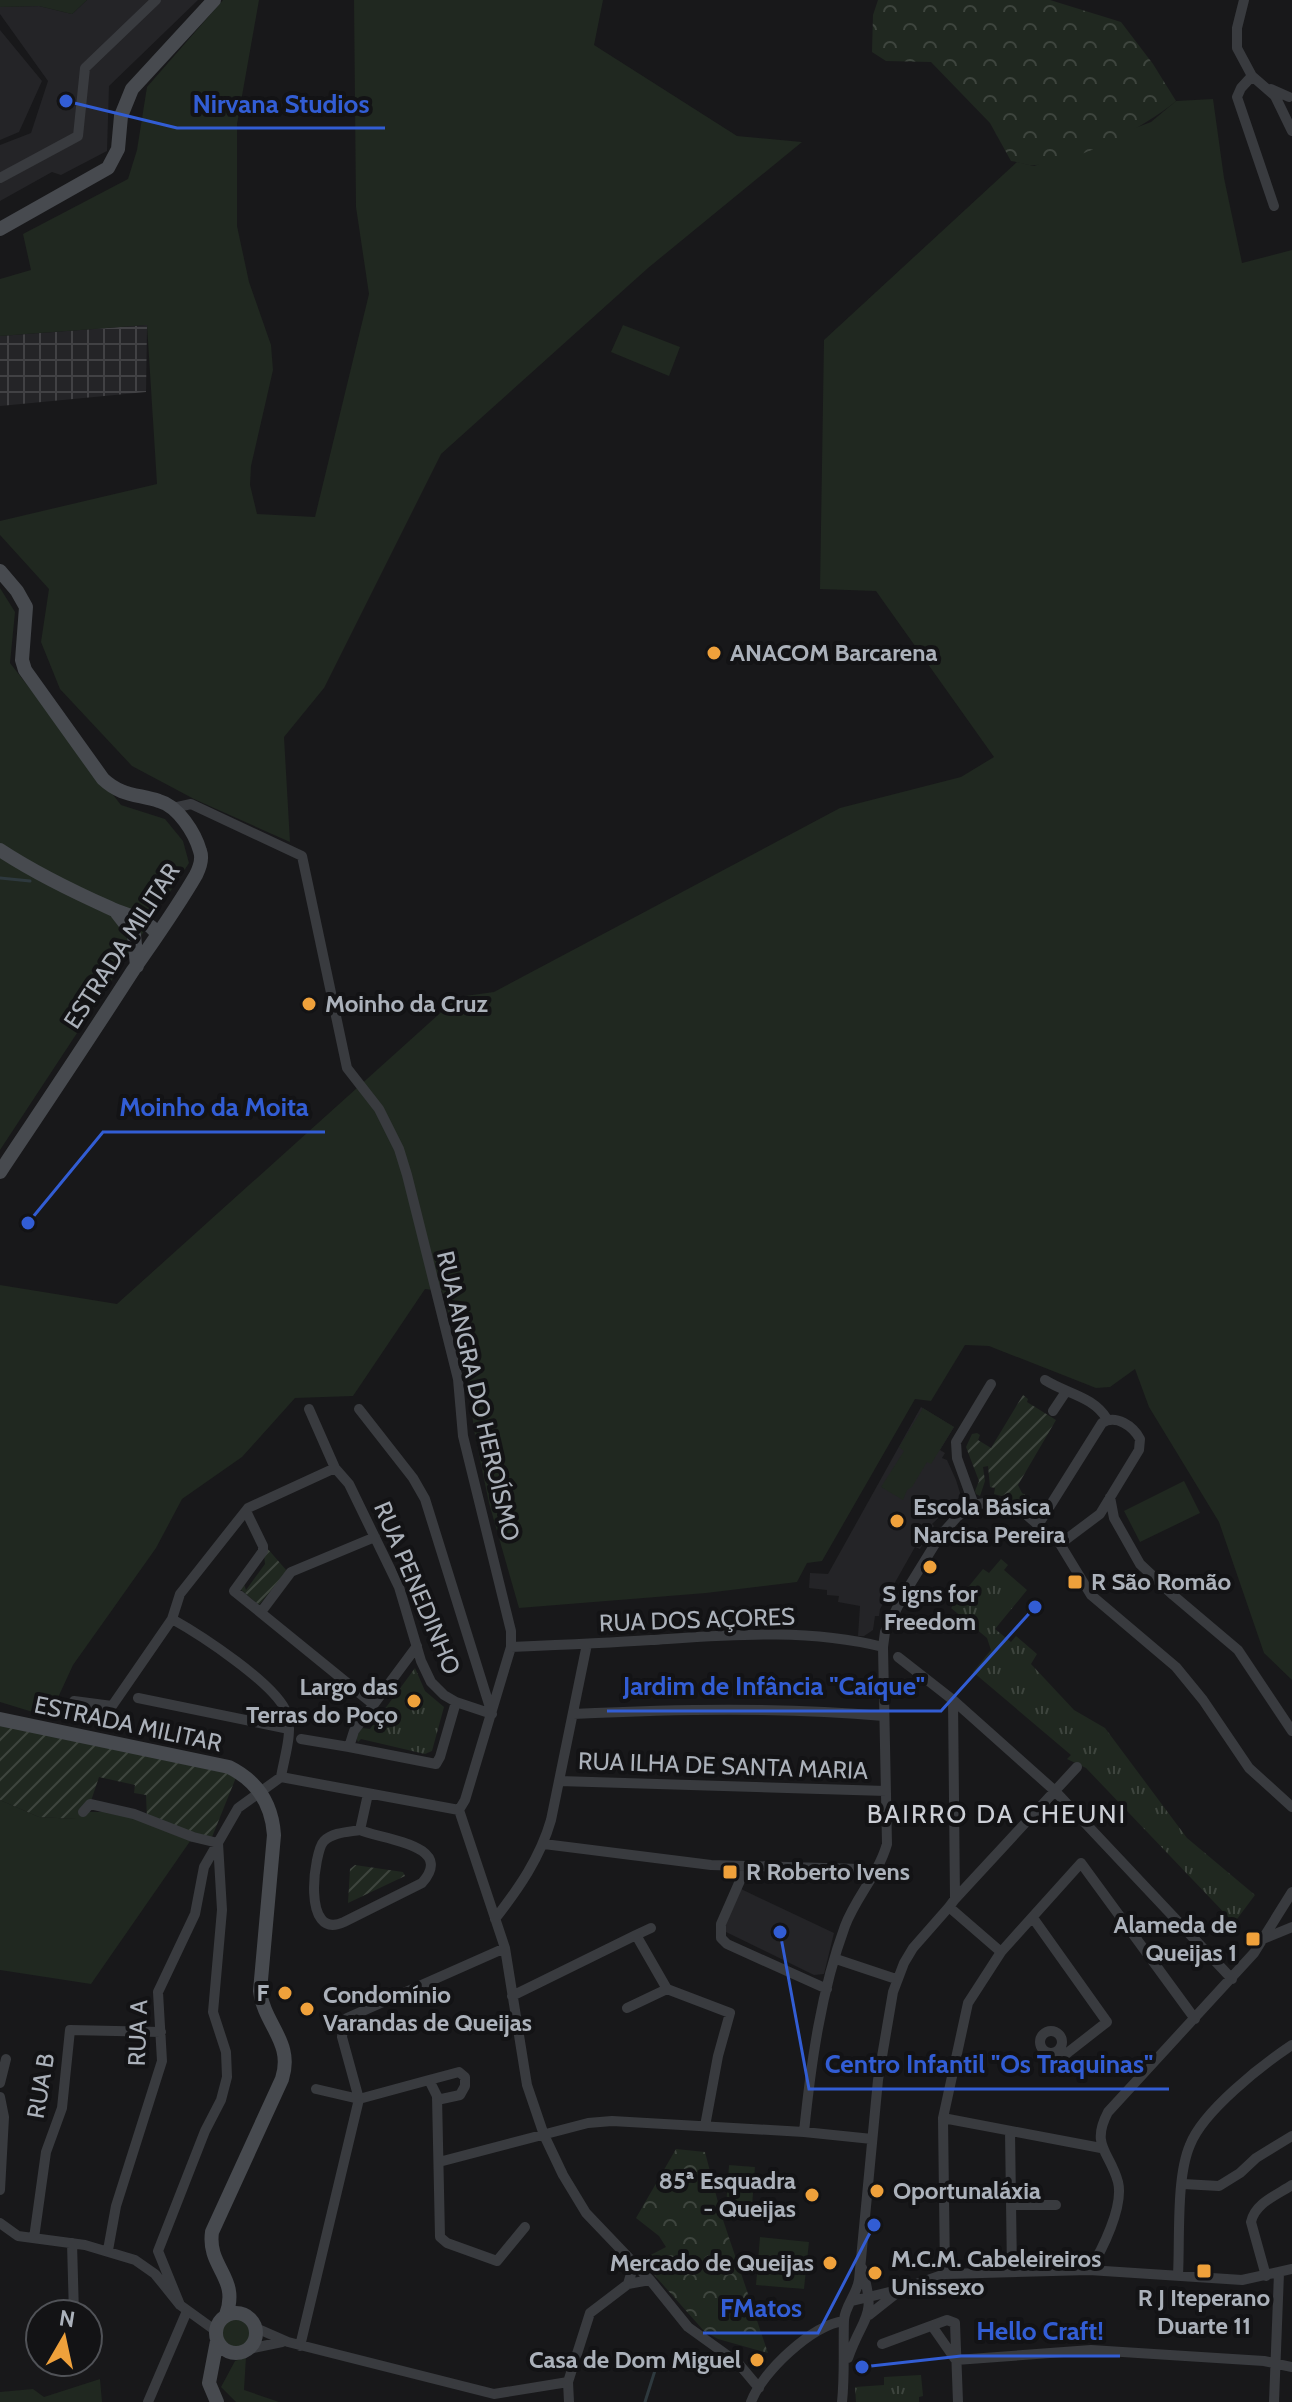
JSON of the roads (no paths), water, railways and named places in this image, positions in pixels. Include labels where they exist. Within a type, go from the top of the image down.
[{"type":"street","points":[[0,178],[78,136],[85,68],[156,0]]},
{"type":"street","points":[[0,229],[108,168],[118,149],[121,116],[132,89],[214,0]]},
{"type":"street","points":[[1244,0],[1235,40],[1252,76],[1269,89],[1289,97]]},
{"type":"street","points":[[1252,76],[1237,97],[1274,206]]},
{"type":"street","points":[[1269,89],[1292,131]]},
{"type":"street","points":[[0,571],[26,607],[22,660],[25,670],[76,742],[114,789],[127,795],[161,801],[173,808]]},
{"type":"street","name":"RUA ANGRA DO HEROÍSMO","points":[[173,808],[191,804],[302,856],[347,1068],[379,1109],[399,1149],[407,1175],[458,1379],[463,1436],[508,1616],[511,1647],[465,1800],[459,1810]]},
{"type":"street","name":"ESTRADA MILITAR","points":[[0,1172],[198,872],[202,860],[200,850],[189,828],[173,808]]},
{"type":"street","points":[[0,850],[26,867],[149,924],[158,934]]},
{"type":"street","points":[[124,915],[160,913],[178,903]]},
{"type":"street","points":[[124,915],[134,935],[137,966]]},
{"type":"street","points":[[1045,1380],[1065,1393],[1075,1393],[1100,1407],[1107,1419]]},
{"type":"street","points":[[974,1505],[957,1458],[956,1442],[991,1384]]},
{"type":"street","points":[[1053,1411],[1065,1393]]},
{"type":"street","name":"RUA PENEDINHO","points":[[309,1409],[335,1468],[349,1484],[399,1587],[431,1682],[456,1702],[492,1714]]},
{"type":"street","points":[[359,1409],[413,1478],[425,1499],[492,1714]]},
{"type":"street","points":[[1038,1525],[1107,1419],[1116,1419],[1135,1430],[1140,1439],[1139,1450],[1110,1497],[1092,1522],[1060,1544]]},
{"type":"street","points":[[74,1701],[112,1706],[172,1619],[180,1594],[246,1511],[335,1468]]},
{"type":"street","points":[[1110,1497],[1114,1518],[1140,1564],[1238,1650],[1292,1731]]},
{"type":"street","points":[[804,2132],[814,2054],[827,1989],[849,1917],[882,1862],[887,1844],[883,1647],[887,1628],[923,1562],[954,1520],[974,1505],[1006,1503],[1060,1544],[1091,1595],[1176,1667],[1203,1700],[1249,1768],[1292,1807]]},
{"type":"street","points":[[246,1511],[263,1551],[234,1591],[373,1704]]},
{"type":"street","points":[[261,1612],[291,1572],[375,1537]]},
{"type":"street","points":[[172,1619],[197,1633],[264,1685],[280,1702],[287,1714],[289,1729],[281,1777],[459,1810],[505,1948],[525,2078],[544,2135],[586,2213],[650,2280],[688,2327],[738,2363],[759,2388]]},
{"type":"street","name":"RUA DOS AÇORES","points":[[511,1647],[730,1634],[826,1637],[883,1647]]},
{"type":"street","points":[[495,1919],[517,1892],[544,1844],[587,1644]]},
{"type":"street","points":[[349,1747],[354,1731],[417,1646]]},
{"type":"street","points":[[898,1657],[953,1700],[1055,1791],[1232,1979]]},
{"type":"street","points":[[138,1698],[289,1729]]},
{"type":"street","points":[[953,1700],[952,1903],[1001,1952]]},
{"type":"street","points":[[301,1739],[436,1764],[456,1702]]},
{"type":"street","points":[[573,1714],[740,1708],[828,1710],[884,1716]]},
{"type":"street","name":"ESTRADA MILITAR","points":[[0,1719],[229,1767],[245,1775],[261,1793]]},
{"type":"street","points":[[864,2303],[858,2287],[872,2139],[882,2050],[896,1979],[913,1948],[1077,1767]]},
{"type":"street","name":"RUA A","points":[[108,2250],[116,2206],[162,2061],[158,1992],[195,1914],[204,1867],[238,1808],[281,1777]]},
{"type":"street","name":"RUA ILHA DE SANTA MARIA","points":[[559,1781],[886,1791]]},
{"type":"street","points":[[249,2349],[256,2337],[252,2323],[213,2254],[212,2232],[282,2079],[285,2064],[285,2050],[265,2012],[260,1991],[274,1835],[271,1813],[261,1793]]},
{"type":"street","points":[[360,1830],[368,1794]]},
{"type":"street","points":[[83,1812],[90,1804],[134,1814],[193,1837],[218,1843],[222,1910],[213,2012],[226,2052],[227,2077],[221,2100],[205,2131],[158,2251],[186,2310],[148,2402]]},
{"type":"street","points":[[360,1830],[413,1844],[426,1856],[429,1867],[422,1883],[331,1926],[323,1923],[315,1909],[319,1851],[323,1842],[331,1836],[360,1830]]},
{"type":"street","points":[[544,1844],[633,1857],[746,1867],[860,1869],[876,1873]]},
{"type":"street","points":[[945,2274],[943,2118],[968,2003],[1001,1952],[1081,1863],[1195,2019]]},
{"type":"street","points":[[746,1867],[721,1924],[721,1938],[727,1944],[827,1989]]},
{"type":"street","points":[[1089,2270],[1109,2235],[1118,2192],[1118,2182],[1101,2148],[1102,2123],[1108,2112],[1232,1979],[1263,1939],[1292,1892]]},
{"type":"street","points":[[1033,1918],[1107,2022],[1066,2054],[1060,2049]]},
{"type":"street","points":[[1263,1939],[1292,1927]]},
{"type":"street","points":[[512,1996],[651,1928]]},
{"type":"street","points":[[636,1935],[667,1989],[730,2013],[718,2056],[705,2126]]},
{"type":"street","points":[[294,2344],[359,2099],[342,2037],[344,2023],[347,2018],[505,1948]]},
{"type":"street","points":[[836,1959],[896,1979]]},
{"type":"street","points":[[627,2008],[667,1989]]},
{"type":"street","name":"RUA B","points":[[34,2238],[46,2152],[62,2108],[70,2030],[161,2032]]},
{"type":"street","points":[[1178,2275],[1185,2158],[1196,2132],[1264,2064],[1292,2045]]},
{"type":"street","points":[[0,2083],[6,2059]]},
{"type":"street","points":[[316,2089],[359,2099],[459,2072],[465,2077],[465,2086],[460,2095],[437,2100]]},
{"type":"street","points":[[429,2080],[437,2100],[438,2232],[443,2241],[497,2261],[525,2227]]},
{"type":"street","points":[[0,2097],[4,2117],[0,2190]]},
{"type":"street","points":[[943,2118],[1101,2148]]},
{"type":"street","points":[[439,2162],[588,2123],[612,2121],[872,2139]]},
{"type":"street","points":[[1010,2131],[1012,2272]]},
{"type":"street","points":[[1183,2184],[1219,2186],[1292,2136]]},
{"type":"street","points":[[1266,2276],[1252,2216],[1255,2210],[1292,2185]]},
{"type":"street","points":[[1011,2205],[1056,2205]]},
{"type":"street","points":[[0,2223],[18,2236],[108,2250],[146,2266],[186,2310],[220,2327],[226,2351],[233,2353],[294,2344]]},
{"type":"street","points":[[72,2243],[74,2298]]},
{"type":"street","points":[[628,2284],[634,2264]]},
{"type":"street","points":[[846,2363],[860,2329],[864,2303],[861,2265]]},
{"type":"street","points":[[842,2402],[847,2309],[945,2274],[1089,2270],[1242,2280],[1292,2269]]},
{"type":"street","points":[[1274,2402],[1279,2273]]},
{"type":"street","points":[[569,2402],[568,2382],[590,2313],[628,2284],[650,2280]]},
{"type":"street","points":[[864,2303],[902,2289]]},
{"type":"street","points":[[214,2397],[209,2383],[231,2290]]},
{"type":"street","points":[[220,2327],[234,2313],[294,2344],[494,2394],[568,2382]]},
{"type":"street","points":[[882,2344],[947,2320],[955,2323],[958,2402]]},
{"type":"street","points":[[751,2402],[776,2364],[825,2326],[844,2323],[851,2329],[860,2329]]},
{"type":"street","points":[[932,2326],[956,2360]]},
{"type":"street","points":[[956,2360],[1091,2350],[1276,2363],[1292,2367]]},
{"type":"street","points":[[214,2397],[218,2375],[233,2353]]},
{"type":"street","points":[[531,2402],[536,2389]]},
{"type":"waterway","points":[[0,878],[30,881]]},
{"type":"waterway","points":[[645,2402],[658,2361]]},
{"type":"place","name":"Nirvana Studios","points":[[66,101]]},
{"type":"place","name":"ANACOM Barcarena","points":[[714,653]]},
{"type":"place","name":"Moinho da Cruz","points":[[309,1004]]},
{"type":"place","name":"Moinho da Moita","points":[[28,1223]]},
{"type":"place","name":"Escola Básica Narcisa Pereira","points":[[897,1521]]},
{"type":"place","name":"S igns for Freedom","points":[[930,1567]]},
{"type":"place","name":"R São Romão","points":[[1075,1582]]},
{"type":"place","name":"Jardim de Infância \"Caíque\"","points":[[1035,1607]]},
{"type":"place","name":"Largo das Terras do Poço","points":[[414,1701]]},
{"type":"place","name":"R Roberto Ivens","points":[[730,1872]]},
{"type":"place","name":"Centro Infantil \"Os Traquinas\"","points":[[780,1932]]},
{"type":"place","name":"Alameda de Queijas 1","points":[[1253,1939]]},
{"type":"place","name":"F","points":[[285,1993]]},
{"type":"place","name":"Condomínio Varandas de Queijas","points":[[307,2009]]},
{"type":"place","name":"Oportunaláxia","points":[[877,2191]]},
{"type":"place","name":"85ª Esquadra - Queijas","points":[[812,2195]]},
{"type":"place","name":"FMatos","points":[[874,2225]]},
{"type":"place","name":"Mercado de Queijas","points":[[830,2263]]},
{"type":"place","name":"R J Iteperano Duarte 11","points":[[1204,2271]]},
{"type":"place","name":"M.C.M. Cabeleireiros Unissexo","points":[[875,2273]]},
{"type":"place","name":"Casa de Dom Miguel","points":[[757,2360]]},
{"type":"place","name":"Hello Craft!","points":[[862,2367]]},
{"type":"district","name":"BAIRRO DA CHEUNI","points":[[997,1814]]}]
